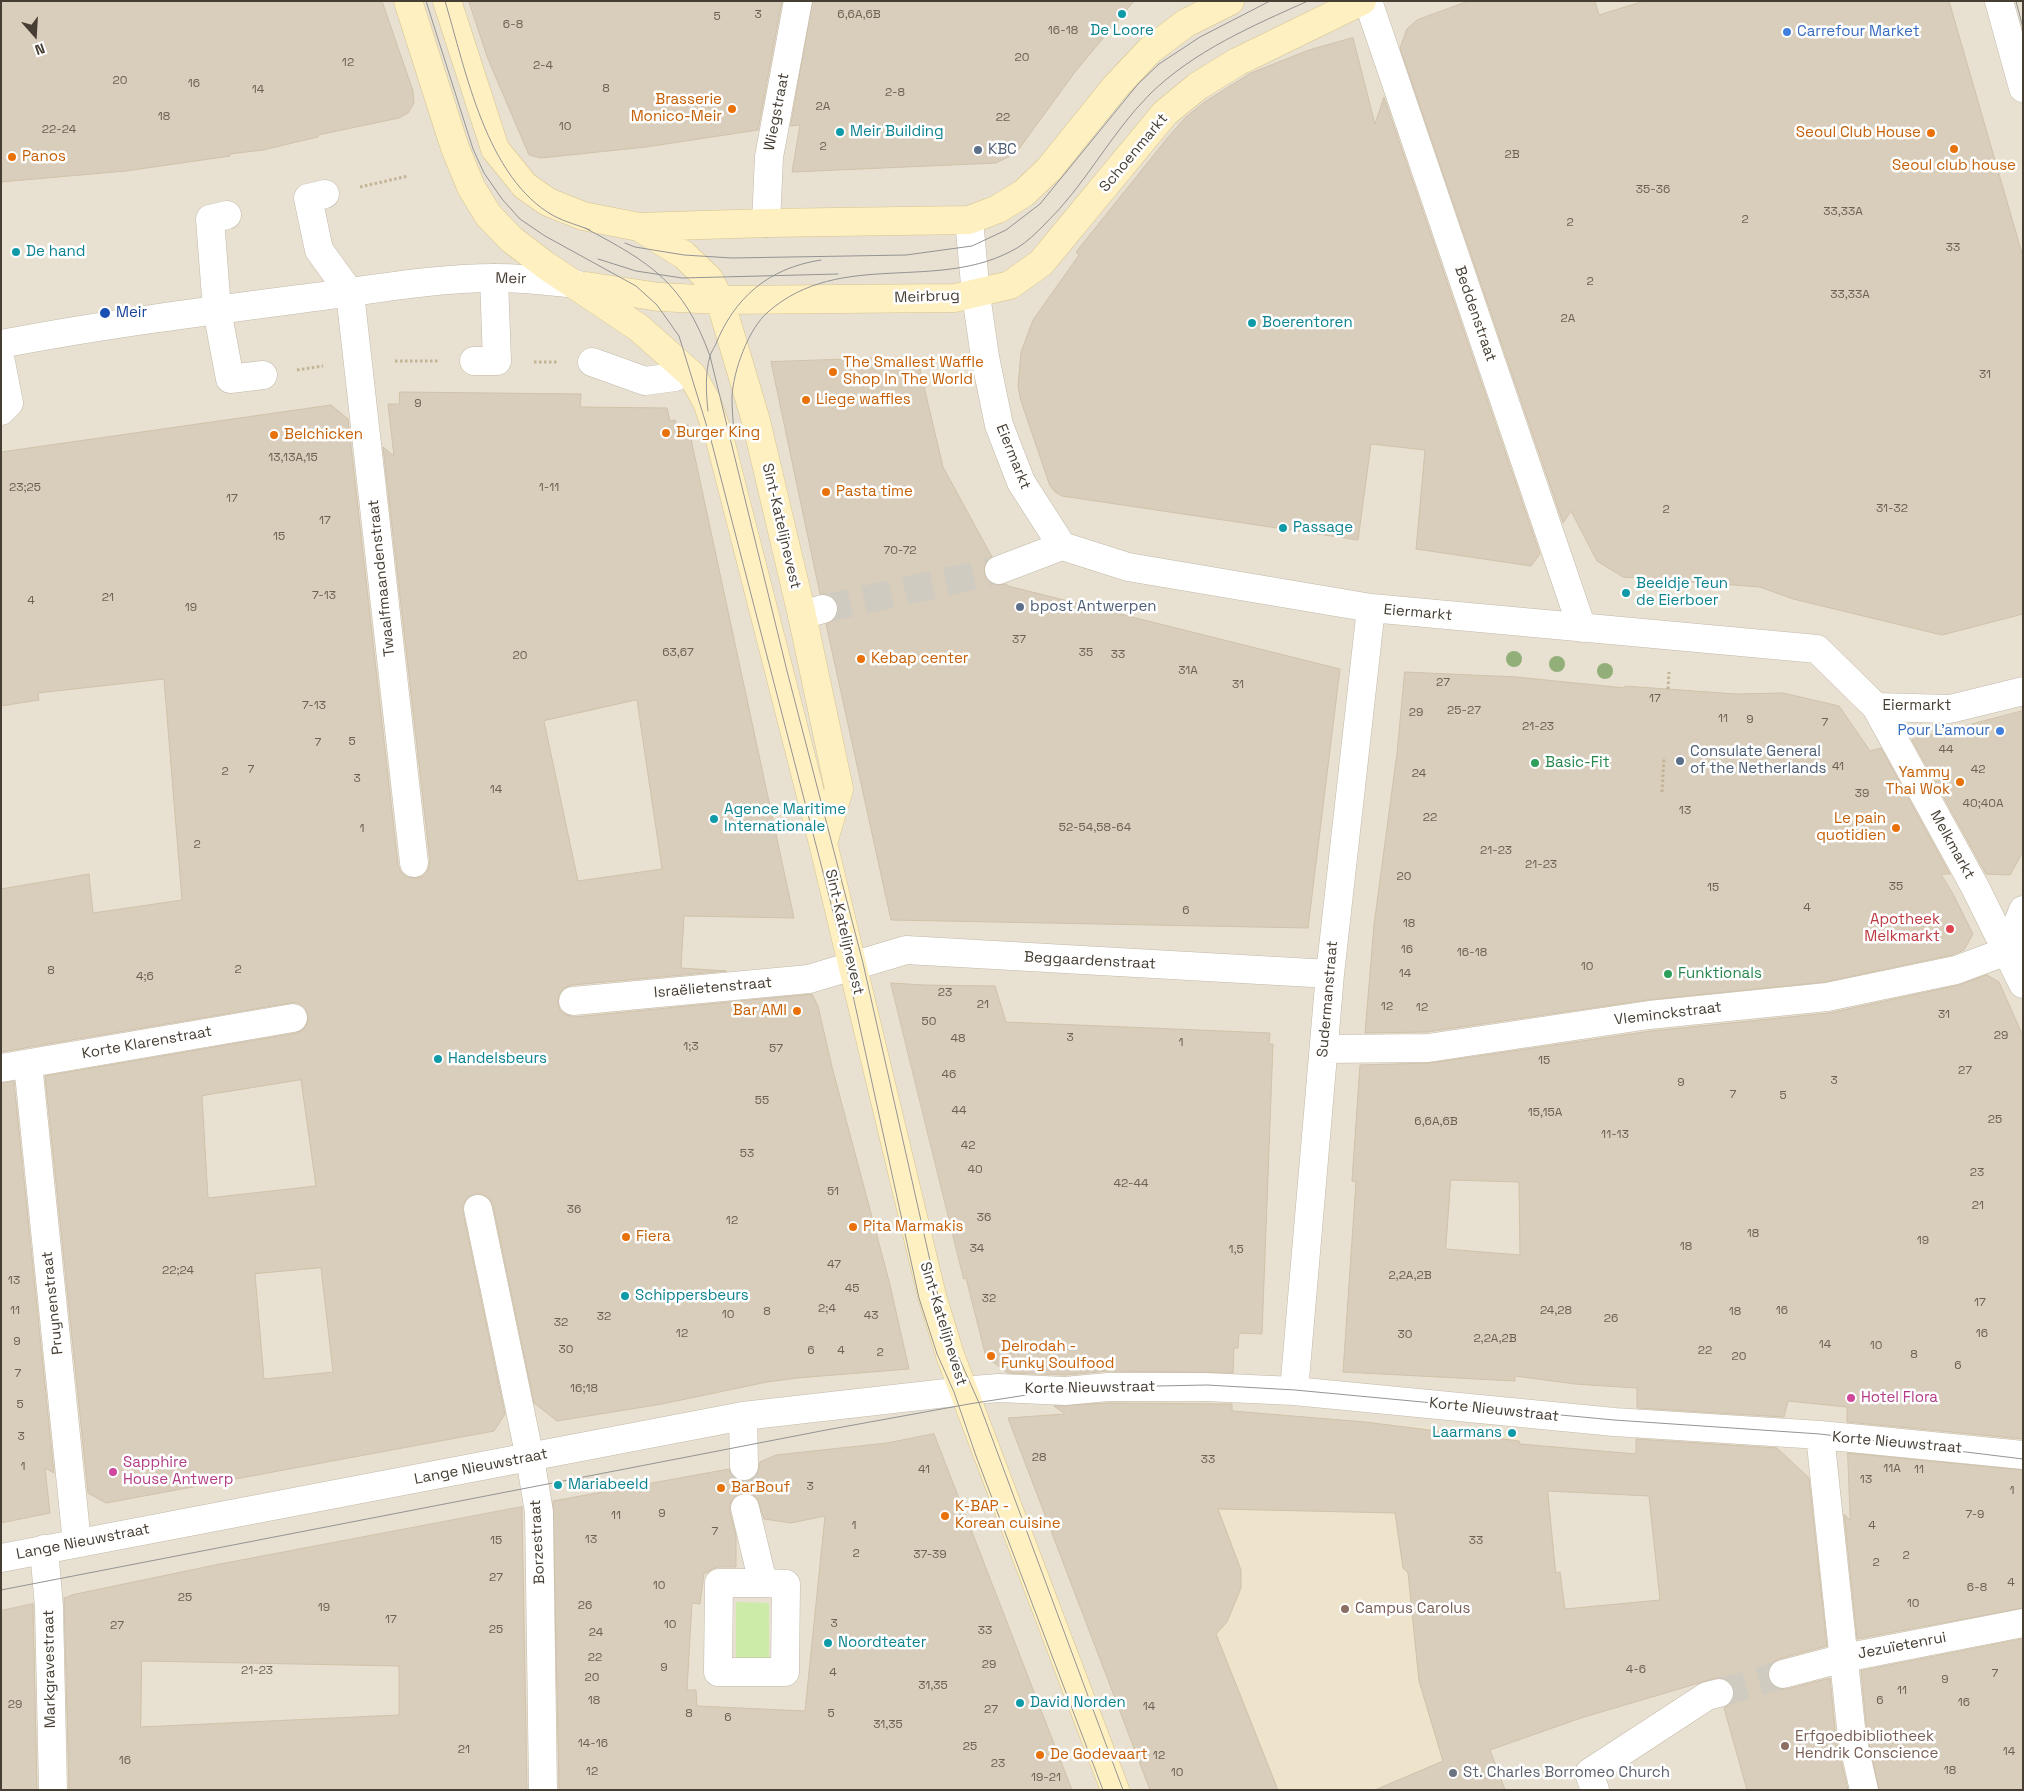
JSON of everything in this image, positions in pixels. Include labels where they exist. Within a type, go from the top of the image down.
[{"type":"street","name":"Meir","points":[[408,1],[455,148],[471,187],[488,214],[511,239],[545,265],[639,328],[684,376]]},
{"type":"street","points":[[447,1],[495,149],[525,186],[548,202],[584,216],[638,227],[969,220],[998,209],[1024,193],[1049,169],[1116,86],[1150,50],[1186,23],[1230,1]]},
{"type":"street","name":"Wiegstraat","points":[[766,223],[769,157],[798,1]]},
{"type":"street","name":"Schoenmarkt","points":[[976,295],[1010,285],[1041,263],[1165,113],[1198,86],[1237,62],[1362,1]]},
{"type":"street","name":"Beddenstraat","points":[[1368,1],[1582,628]]},
{"type":"street","points":[[1999,1],[2023,88]]},
{"type":"street","points":[[325,194],[308,198],[318,250],[350,293]]},
{"type":"street","points":[[227,215],[210,219],[217,310],[230,379],[263,374]]},
{"type":"street","name":"Meirbrug","points":[[720,300],[955,298],[976,295],[969,220]]},
{"type":"street","points":[[638,227],[684,255],[709,278],[720,300]]},
{"type":"street","name":"Meir","points":[[1,344],[217,310],[448,281],[494,278],[533,279],[659,297],[720,300]]},
{"type":"street","points":[[474,361],[497,361],[494,278]]},
{"type":"street","name":"Twaalfmaandenstraat","points":[[350,293],[414,863]]},
{"type":"street","name":"Eiermarkt","points":[[976,295],[985,357],[999,425],[1020,482],[1062,546],[1128,567],[1371,608],[1817,649],[1876,707],[1950,708],[2023,692]]},
{"type":"street","name":"Sint-Katelijnevest","points":[[720,300],[813,612],[839,789],[823,843]]},
{"type":"street","points":[[1,362],[9,403],[1,411]]},
{"type":"street","points":[[592,362],[645,381],[684,376]]},
{"type":"street","name":"Sint-Katelijnevest","points":[[684,376],[707,402],[720,440],[823,843],[932,1296],[950,1355],[1114,1790]]},
{"type":"street","points":[[999,570],[1062,546]]},
{"type":"street","name":"Sudermanstraat","points":[[1294,1391],[1330,974],[1371,608]]},
{"type":"street","name":"Melkmarkt","points":[[1876,707],[1975,887],[2023,984]]},
{"type":"street","points":[[2007,951],[2023,910]]},
{"type":"street","name":"Beggaardenstraat","points":[[852,966],[906,950],[1330,974]]},
{"type":"street","name":"Vleminckstraat","points":[[1324,1049],[1428,1048],[1649,1015],[1828,997],[1956,970],[2007,951]]},
{"type":"street","name":"Israëlietenstraat","points":[[573,1001],[809,978],[852,966]]},
{"type":"street","name":"Korte Klarenstraat","points":[[1,1068],[293,1018]]},
{"type":"street","name":"Pruynenstraat","points":[[28,1064],[78,1543]]},
{"type":"street","name":"Borzestraat","points":[[478,1209],[530,1458],[539,1512],[543,1790]]},
{"type":"street","name":"Korte Nieuwstraat","points":[[964,1391],[999,1388],[1065,1391],[1108,1387],[1188,1386],[1294,1391],[1614,1422],[1820,1435],[2023,1454]]},
{"type":"street","name":"Lange Nieuwstraat","points":[[1,1558],[744,1416],[964,1391]]},
{"type":"street","points":[[744,1416],[744,1466]]},
{"type":"street","points":[[1820,1435],[1852,1737],[1864,1790]]},
{"type":"street","points":[[744,1508],[763,1583]]},
{"type":"street","name":"Markgravestraat","points":[[44,1549],[50,1606],[52,1790]]},
{"type":"street","name":"Jezuïetenrui","points":[[1783,1674],[1844,1658],[2023,1623]]},
{"type":"street","points":[[1596,1790],[1589,1773],[1713,1694]]},
{"type":"path","points":[[325,194],[408,176]]},
{"type":"path","points":[[393,361],[474,361]]},
{"type":"path","points":[[1662,792],[1664,757]]},
{"type":"shaded area","points":[[1,1],[2023,1],[2023,1790],[1,1790]]},
{"type":"shaded area","name":"Campus Carolus","points":[[1167,1409],[1232,1411],[1519,1435],[1556,1573],[1560,1572],[1575,1664],[1419,1681],[1443,1761],[1372,1790],[1206,1790],[1057,1458],[1044,1415]]},
{"type":"green space","points":[[736,1602],[769,1603],[769,1659],[736,1658]]},
{"type":"building","points":[[1,1],[382,1],[413,91],[414,103],[408,113],[399,118],[318,135],[318,137],[263,150],[126,171],[1,182]]},
{"type":"building","points":[[469,1],[782,1],[758,130],[646,147],[541,158],[529,155],[488,59]]},
{"type":"building","points":[[813,1],[1134,1],[1075,72],[1016,153],[996,163],[792,172],[800,125],[791,126]]},
{"type":"building","points":[[1469,1],[1595,1],[1599,15],[1644,1],[1949,1],[2023,257],[2023,614],[1942,635],[1793,599],[1760,587],[1623,577],[1597,561],[1571,511],[1563,523],[1400,48],[1407,29],[1417,20]]},
{"type":"building","name":"Boerentoren","points":[[1353,38],[1375,124],[1384,97],[1540,554],[1531,566],[1416,549],[1425,450],[1371,444],[1358,540],[1062,496],[1050,486],[1021,401],[1018,387],[1021,352],[1033,320],[1079,255],[1076,252],[1186,117],[1206,101],[1251,73],[1309,50]]},
{"type":"building","points":[[917,357],[943,467],[992,557],[987,561],[984,568],[985,576],[990,582],[997,585],[1006,584],[1340,669],[1308,928],[891,920],[826,624],[835,619],[838,605],[833,597],[827,594],[820,594],[771,362]]},
{"type":"building","points":[[400,392],[581,394],[580,407],[667,408],[670,421],[675,420],[677,428],[688,425],[794,918],[684,916],[681,968],[727,971],[572,985],[564,988],[559,994],[558,1003],[560,1010],[566,1015],[574,1017],[812,994],[818,1006],[832,1067],[889,1281],[909,1369],[767,1382],[662,1404],[557,1421],[534,1403],[493,1206],[489,1198],[482,1194],[475,1194],[467,1198],[463,1205],[463,1212],[505,1414],[494,1431],[106,1503],[88,1493],[45,1076],[296,1033],[303,1030],[307,1024],[308,1016],[305,1008],[298,1003],[290,1003],[1,1052],[1,889],[89,874],[93,913],[182,900],[164,679],[38,693],[39,700],[1,706],[1,452],[331,405],[348,419],[398,865],[401,872],[407,877],[416,878],[423,876],[428,870],[430,861],[383,447],[394,456],[388,404],[399,404]],"holes":[[[637,700],[662,869],[578,881],[544,721]],[[301,1080],[316,1186],[208,1198],[202,1096]],[[321,1268],[333,1372],[264,1379],[255,1274]]]},
{"type":"building","points":[[1405,672],[1516,677],[1625,688],[1625,686],[1736,694],[1783,693],[1839,706],[1870,751],[1881,748],[1950,874],[1941,874],[1973,934],[1964,950],[1952,955],[1825,982],[1647,1000],[1427,1032],[1365,1033],[1374,925],[1397,753]]},
{"type":"building","points":[[2023,711],[2023,852],[2010,875],[1986,874],[1912,740]]},
{"type":"building","points":[[1987,975],[1999,982],[2023,1036],[2023,1439],[1847,1422],[1847,1407],[1788,1401],[1784,1417],[1637,1408],[1637,1388],[1575,1384],[1515,1376],[1515,1381],[1343,1372],[1356,1182],[1352,1181],[1360,1065],[1430,1063],[1651,1031],[1829,1013],[1959,985]],"holes":[[[1451,1180],[1519,1182],[1520,1255],[1446,1249]]]},
{"type":"building","points":[[891,983],[995,986],[1006,1022],[1270,1033],[1269,1044],[1273,1044],[1262,1334],[1239,1333],[1238,1348],[1234,1348],[1233,1373],[1108,1371],[1065,1375],[1008,1373],[986,1357],[966,1278],[964,1279]]},
{"type":"building","points":[[14,1082],[54,1473],[45,1468],[50,1513],[1,1523],[1,1083]]},
{"type":"building","points":[[1109,1403],[1232,1404],[1232,1411],[1365,1422],[1519,1441],[1520,1444],[1636,1454],[1636,1439],[1777,1448],[1809,1478],[1827,1646],[1779,1659],[1772,1663],[1768,1669],[1768,1677],[1772,1685],[1779,1689],[1787,1689],[1830,1678],[1836,1739],[1848,1790],[1747,1790],[1724,1708],[1734,1698],[1734,1689],[1730,1682],[1724,1678],[1716,1678],[1581,1718],[1490,1750],[1505,1790],[1375,1790],[1443,1761],[1419,1681],[1408,1573],[1403,1568],[1395,1513],[1218,1509],[1241,1570],[1241,1588],[1227,1622],[1216,1634],[1278,1790],[1150,1790],[1008,1418],[1065,1414],[1054,1406]],"holes":[[[1548,1491],[1649,1496],[1660,1600],[1565,1609],[1560,1572],[1556,1573]]]},
{"type":"building","points":[[934,1434],[1072,1790],[559,1790],[553,1501],[729,1469],[736,1479],[745,1482],[752,1480],[757,1474],[760,1462],[776,1455],[887,1443]],"holes":[[[741,1493],[750,1493],[757,1498],[764,1519],[791,1523],[825,1516],[805,1711],[697,1706],[696,1690],[687,1690],[692,1603],[700,1604],[704,1573],[719,1567],[736,1567],[736,1536],[730,1504],[734,1497]]]},
{"type":"building","points":[[1848,1453],[2023,1470],[2023,1608],[1857,1639],[1844,1514],[1850,1520]]},
{"type":"building","points":[[522,1507],[527,1790],[69,1790],[64,1598],[215,1565]],"holes":[[[142,1661],[399,1666],[399,1715],[141,1727]]]},
{"type":"building","points":[[33,1604],[37,1790],[1,1790],[1,1611]]},
{"type":"building","points":[[2023,1639],[2023,1790],[1879,1790],[1867,1734],[1861,1671]]},
{"type":"tunnel","points":[[823,609],[999,570]]},
{"type":"tunnel","points":[[744,1466],[745,1508]]},
{"type":"tunnel","points":[[1719,1693],[1783,1674]]},
{"type":"tram line","points":[[426,1],[473,149],[484,173],[502,199],[520,219],[545,236],[636,286],[657,305],[679,336],[711,440],[847,968],[919,1298],[937,1354],[954,1392],[976,1456],[1103,1790]]},
{"type":"tram line","points":[[445,1],[461,59],[482,120],[495,150],[511,176],[531,199],[554,216],[590,230]]},
{"type":"tram line","points":[[625,243],[635,247],[684,255],[732,258],[906,255],[972,246],[1006,230],[1040,204],[1138,84],[1159,64],[1200,37],[1270,1]]},
{"type":"tram line","points":[[734,433],[732,397],[735,376],[748,340],[754,329],[768,312],[796,293],[827,281],[858,276],[955,268],[987,261],[1017,248],[1035,234],[1059,210],[1122,126],[1150,94],[1167,79],[1205,52],[1266,20],[1308,1]]},
{"type":"tram line","points":[[2016,1],[2023,28]]},
{"type":"tram line","points":[[585,228],[629,252],[662,277],[676,292],[688,310],[700,331],[710,356],[787,671],[863,963],[938,1296],[952,1342],[979,1403],[1123,1790]]},
{"type":"tram line","points":[[598,259],[636,271],[682,278],[838,274]]},
{"type":"tram line","points":[[708,411],[706,383],[710,356],[732,313],[755,288],[769,278],[802,264],[821,260]]},
{"type":"tram line","points":[[1,1590],[826,1430],[1058,1390],[1207,1385],[1295,1390],[1614,1420],[1820,1434],[2023,1459]]},
{"type":"place","name":"De Loore","points":[[1122,14]]},
{"type":"place","name":"Carrefour Market","points":[[1787,32]]},
{"type":"place","name":"Brasserie Monico-Meir","points":[[732,109]]},
{"type":"place","name":"Meir Building","points":[[840,132]]},
{"type":"place","name":"Seoul Club House","points":[[1931,133]]},
{"type":"place","name":"Seoul club house","points":[[1954,149]]},
{"type":"place","name":"KBC","points":[[978,150]]},
{"type":"place","name":"Panos","points":[[12,157]]},
{"type":"place","name":"De hand","points":[[16,252]]},
{"type":"place","name":"Meir","points":[[105,313]]},
{"type":"place","name":"Boerentoren","points":[[1252,323]]},
{"type":"place","name":"The Smallest Waffle Shop In The World","points":[[833,372]]},
{"type":"place","name":"Liege waffles","points":[[806,400]]},
{"type":"place","name":"Burger King","points":[[666,433]]},
{"type":"place","name":"Belchicken","points":[[274,435]]},
{"type":"place","name":"Pasta time","points":[[826,492]]},
{"type":"place","name":"Passage","points":[[1283,528]]},
{"type":"place","name":"Beeldje Teun de Eierboer","points":[[1626,593]]},
{"type":"place","name":"bpost Antwerpen","points":[[1020,607]]},
{"type":"place","name":"Kebap center","points":[[861,659]]},
{"type":"place","name":"Pour L'amour","points":[[2000,731]]},
{"type":"place","name":"Consulate General of the Netherlands","points":[[1680,761]]},
{"type":"place","name":"Basic-Fit","points":[[1535,763]]},
{"type":"place","name":"Yammy Thai Wok","points":[[1960,782]]},
{"type":"place","name":"Agence Maritime Internationale","points":[[714,819]]},
{"type":"place","name":"Le pain quotidien","points":[[1896,828]]},
{"type":"place","name":"Apotheek Melkmarkt","points":[[1950,929]]},
{"type":"place","name":"Funktionals","points":[[1668,974]]},
{"type":"place","name":"Bar AMI","points":[[797,1011]]},
{"type":"place","name":"Handelsbeurs","points":[[438,1059]]},
{"type":"place","name":"Pita Marmakis","points":[[853,1227]]},
{"type":"place","name":"Fiera","points":[[626,1237]]},
{"type":"place","name":"Schippersbeurs","points":[[625,1296]]},
{"type":"place","name":"Delrodah - Funky Soulfood","points":[[991,1356]]},
{"type":"place","name":"Hotel Flora","points":[[1851,1398]]},
{"type":"place","name":"Laarmans","points":[[1512,1433]]},
{"type":"place","name":"Sapphire House Antwerp","points":[[113,1472]]},
{"type":"place","name":"Mariabeeld","points":[[558,1485]]},
{"type":"place","name":"BarBouf","points":[[721,1488]]},
{"type":"place","name":"K-BAP - Korean cuisine","points":[[945,1516]]},
{"type":"place","name":"Campus Carolus","points":[[1345,1609]]},
{"type":"place","name":"Noordteater","points":[[828,1643]]},
{"type":"place","name":"David Norden","points":[[1020,1703]]},
{"type":"place","name":"Erfgoedbibliotheek Hendrik Conscience","points":[[1785,1746]]},
{"type":"place","name":"De Godevaart","points":[[1040,1755]]},
{"type":"place","name":"St. Charles Borromeo Church","points":[[1453,1773]]}]
